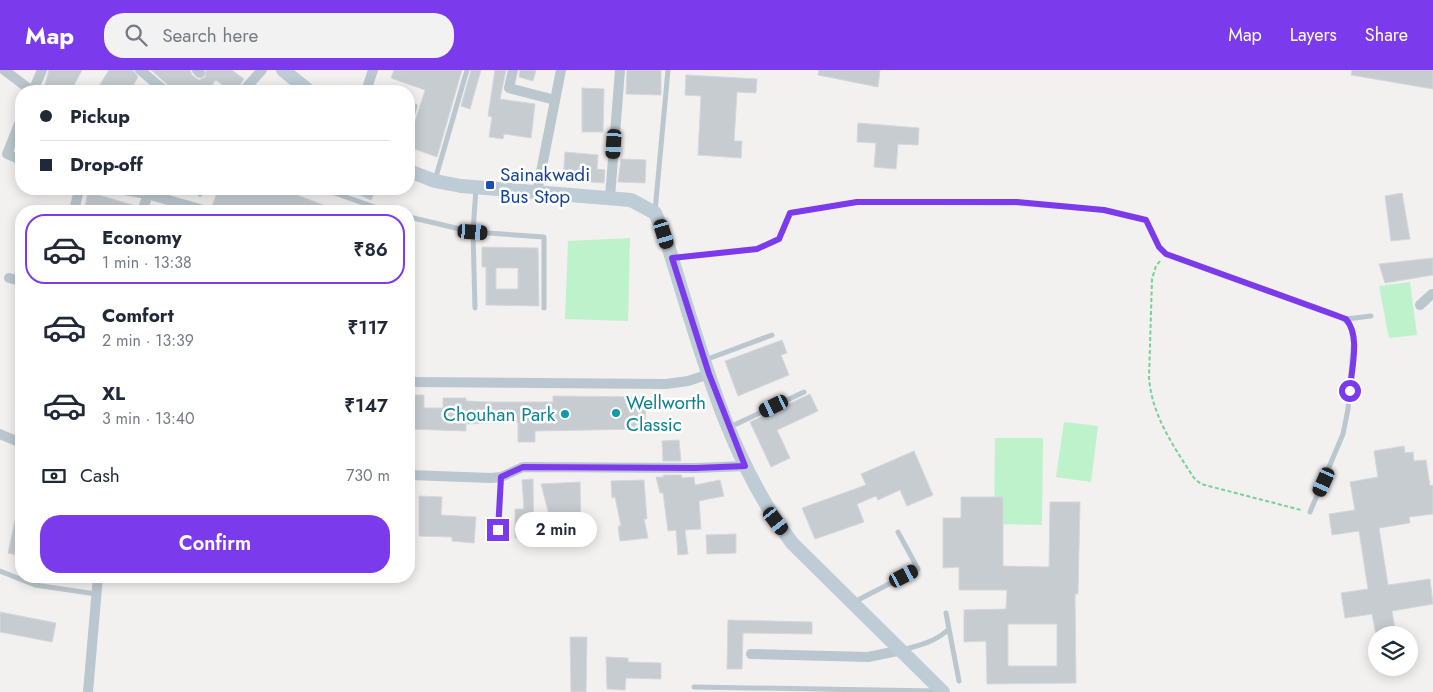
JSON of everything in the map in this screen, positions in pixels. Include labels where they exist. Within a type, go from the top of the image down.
[{"type":"street","points":[[4,70],[24,85]]},
{"type":"street","points":[[35,85],[42,70]]},
{"type":"street","points":[[140,70],[158,85]]},
{"type":"street","points":[[248,85],[262,70]]},
{"type":"street","points":[[368,85],[373,70]]},
{"type":"street","points":[[513,70],[509,88],[555,100]]},
{"type":"street","points":[[537,192],[561,70]]},
{"type":"street","points":[[610,197],[620,70]]},
{"type":"street","points":[[289,72],[303,85]]},
{"type":"street","points":[[15,134],[7,154],[15,157]]},
{"type":"street","points":[[415,173],[434,181],[476,187],[631,200],[655,213],[672,258],[706,367],[745,466],[776,521],[792,543],[943,691]]},
{"type":"street","points":[[163,195],[191,205]]},
{"type":"street","points":[[9,278],[15,280]]},
{"type":"street","points":[[1420,305],[1433,293]]},
{"type":"street","points":[[415,382],[658,384],[688,381],[706,367]]},
{"type":"street","points":[[0,434],[15,440]]},
{"type":"street","points":[[415,475],[491,478],[501,477],[523,467],[696,468],[745,466]]},
{"type":"street","points":[[88,692],[98,583]]},
{"type":"street","points":[[751,654],[868,658],[902,650]]},
{"type":"lane","points":[[434,181],[467,70]]},
{"type":"lane","points":[[655,213],[668,70]]},
{"type":"lane","points":[[475,308],[473,232],[476,187]]},
{"type":"lane","points":[[340,195],[369,205]]},
{"type":"lane","points":[[672,258],[757,249],[779,239],[790,213],[857,202],[1017,202],[1104,210],[1146,220],[1159,247],[1166,254],[1346,319],[1371,316]]},
{"type":"lane","points":[[415,218],[473,232],[544,237],[544,308]]},
{"type":"lane","points":[[1310,512],[1338,449],[1348,409],[1354,338],[1352,327],[1346,319]]},
{"type":"lane","points":[[706,367],[772,335]]},
{"type":"lane","points":[[730,428],[804,392]]},
{"type":"lane","points":[[498,530],[501,477]]},
{"type":"lane","points":[[853,602],[918,569],[898,532]]},
{"type":"lane","points":[[0,571],[15,577]]},
{"type":"lane","points":[[30,583],[97,594]]},
{"type":"lane","points":[[946,613],[960,681]]},
{"type":"lane","points":[[902,650],[934,641],[949,629]]},
{"type":"lane","points":[[694,687],[943,691]]},
{"type":"path","points":[[1166,254],[1156,266],[1152,288],[1149,378],[1150,393],[1158,418],[1194,478],[1201,484],[1310,512]]},
{"type":"green space","points":[[630,238],[628,321],[565,319],[568,241]]},
{"type":"green space","points":[[1410,282],[1417,335],[1389,338],[1379,286]]},
{"type":"green space","points":[[1064,422],[1098,426],[1091,482],[1056,477]]},
{"type":"green space","points":[[995,438],[1043,438],[1042,525],[994,524]]},
{"type":"building","points":[[49,70],[82,70],[74,85],[45,85]]},
{"type":"building","points":[[109,70],[133,70],[138,77],[133,85],[100,85]]},
{"type":"building","points":[[151,70],[190,70],[192,75],[199,80],[205,77],[206,70],[232,70],[244,79],[240,85],[222,85],[216,80],[212,85],[168,85]]},
{"type":"building","points":[[394,70],[462,70],[437,157],[415,149],[415,122],[425,90],[391,78]]},
{"type":"building","points":[[471,70],[481,70],[470,109],[461,106]]},
{"type":"building","points":[[495,70],[506,70],[500,99],[535,104],[531,138],[504,134],[503,139],[489,137],[492,117],[488,116]]},
{"type":"building","points":[[520,70],[536,70],[533,81],[519,77]]},
{"type":"building","points":[[627,70],[661,70],[661,95],[626,94]]},
{"type":"building","points":[[819,70],[880,70],[878,87],[818,75]]},
{"type":"building","points":[[1352,70],[1433,70],[1433,89],[1351,75]]},
{"type":"building","points":[[686,75],[757,79],[756,93],[737,92],[734,141],[742,141],[741,158],[698,155],[701,96],[685,95]]},
{"type":"building","points":[[582,88],[604,89],[603,132],[582,132]]},
{"type":"building","points":[[858,123],[919,128],[918,145],[898,144],[896,169],[874,167],[876,143],[857,142]]},
{"type":"building","points":[[565,152],[598,155],[597,169],[605,170],[604,183],[563,180]]},
{"type":"building","points":[[621,159],[646,160],[645,183],[618,182]]},
{"type":"building","points":[[1402,193],[1410,239],[1391,241],[1385,196]]},
{"type":"building","points":[[87,195],[98,195],[133,205],[85,205]]},
{"type":"building","points":[[216,195],[297,195],[323,205],[212,205]]},
{"type":"building","points":[[360,195],[373,195],[371,200]]},
{"type":"building","points":[[482,247],[538,248],[539,306],[486,305],[486,267],[482,267]],"holes":[[[496,268],[518,268],[518,289],[496,289]]]},
{"type":"building","points":[[1433,258],[1433,275],[1385,283],[1379,264]]},
{"type":"building","points":[[782,340],[787,353],[781,355],[789,375],[738,396],[725,361]]},
{"type":"building","points":[[810,394],[818,411],[777,430],[790,458],[771,467],[750,422]]},
{"type":"building","points":[[415,395],[424,395],[424,408],[443,408],[443,398],[466,398],[466,401],[489,402],[553,402],[553,396],[646,397],[645,429],[535,431],[535,442],[518,442],[518,422],[466,424],[466,431],[415,429]]},
{"type":"building","points":[[679,440],[681,461],[663,461],[662,441]]},
{"type":"building","points":[[1404,446],[1405,453],[1413,452],[1414,461],[1426,460],[1430,486],[1433,485],[1433,514],[1409,517],[1410,523],[1379,528],[1388,585],[1430,579],[1433,604],[1392,611],[1394,626],[1374,626],[1372,614],[1345,618],[1341,593],[1368,589],[1359,531],[1332,535],[1329,514],[1355,510],[1350,482],[1378,477],[1374,451]]},
{"type":"building","points":[[914,451],[933,495],[907,506],[900,490],[878,500],[876,496],[857,504],[864,522],[815,539],[802,508],[866,485],[861,474]]},
{"type":"building","points":[[663,475],[681,475],[682,478],[694,477],[695,485],[720,480],[724,496],[699,501],[701,529],[685,530],[688,554],[678,555],[676,530],[668,531],[663,493],[660,493],[656,477],[664,477]]},
{"type":"building","points":[[533,479],[534,538],[515,538],[515,509],[524,509],[522,480]]},
{"type":"building","points":[[644,480],[647,519],[644,519],[648,538],[620,541],[618,526],[621,526],[615,497],[612,498],[611,481]]},
{"type":"building","points":[[580,482],[581,522],[565,522],[565,525],[552,526],[541,484]]},
{"type":"building","points":[[419,496],[442,497],[441,515],[476,517],[474,543],[452,541],[452,537],[419,536]]},
{"type":"building","points":[[961,497],[1003,497],[1003,566],[1049,567],[1050,502],[1080,502],[1078,594],[1075,594],[1076,683],[987,684],[986,641],[964,642],[964,610],[1006,609],[1007,590],[959,590],[959,567],[943,568],[943,518],[961,518]],"holes":[[[1008,624],[1057,624],[1057,666],[1008,666]]]},
{"type":"building","points":[[15,520],[15,555],[8,553]]},
{"type":"building","points":[[736,534],[736,553],[707,554],[706,535]]},
{"type":"building","points":[[0,612],[56,623],[52,642],[0,632]]},
{"type":"building","points":[[728,620],[812,622],[812,634],[743,633],[742,669],[727,669]]},
{"type":"building","points":[[570,637],[587,637],[586,692],[571,692]]},
{"type":"building","points":[[606,657],[628,658],[628,662],[661,663],[661,679],[626,678],[625,690],[607,689]]},
{"type":"place","name":"Sainakwadi Bus Stop","points":[[490,185]]},
{"type":"place","name":"Wellworth Classic","points":[[616,413]]},
{"type":"place","name":"Chouhan Park","points":[[565,414]]},
{"type":"route","points":[[498,530],[501,477],[523,467],[696,468],[745,466],[709,374],[672,258],[757,249],[779,239],[790,213],[857,202],[1017,202],[1104,210],[1136,216],[1146,220],[1159,247],[1166,254],[1176,259],[1346,319],[1352,327],[1354,338],[1350,391]]}]
